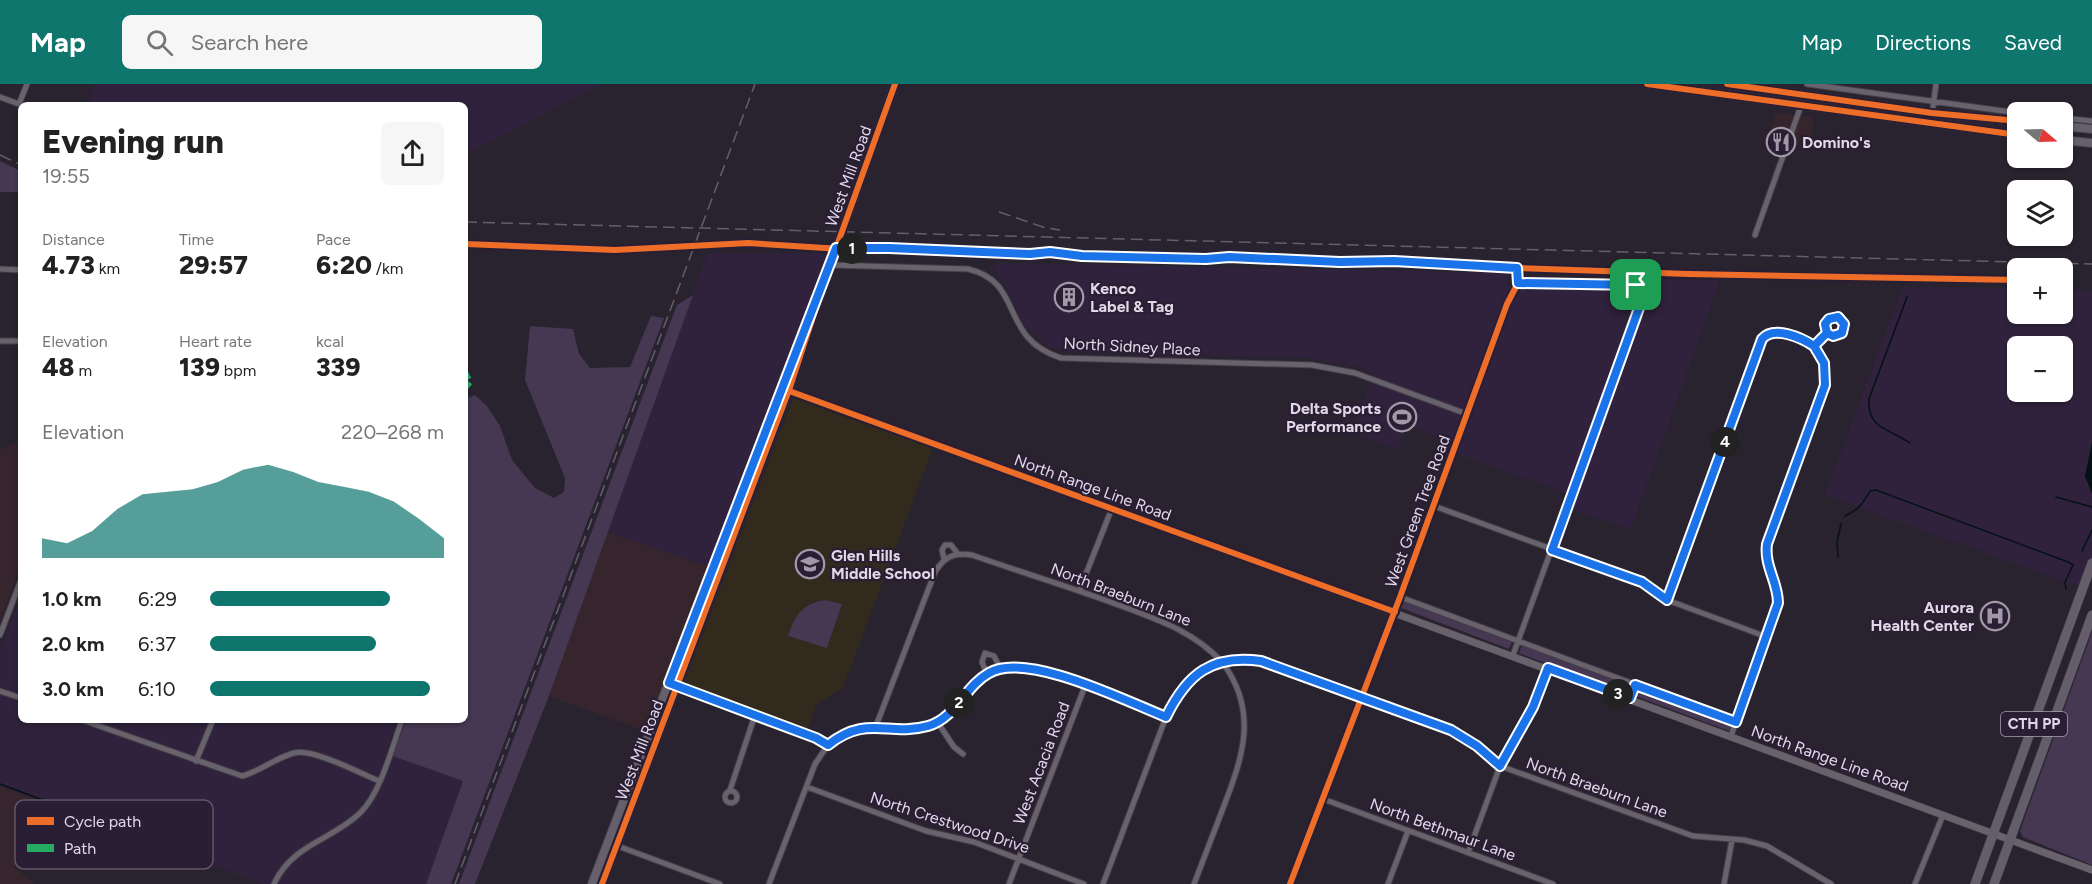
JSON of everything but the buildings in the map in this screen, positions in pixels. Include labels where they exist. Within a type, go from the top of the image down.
[{"type":"main road","name":"West Mill Road","points":[[592,884],[612,844],[673,685],[785,389],[895,84]]},
{"type":"main road","points":[[1647,84],[1930,125],[2007,134]]},
{"type":"main road","points":[[1727,84],[1932,113],[2007,121]]},
{"type":"main road","points":[[2073,127],[2092,129]]},
{"type":"main road","points":[[2073,141],[2092,143]]},
{"type":"main road","name":"CTH PP","points":[[1975,884],[2092,563]]},
{"type":"main road","name":"CTH PP","points":[[1994,884],[2092,615]]},
{"type":"main road","name":"West Mill Road","points":[[602,884],[612,844]]},
{"type":"street","points":[[20,102],[27,84]]},
{"type":"street","points":[[1716,95],[1720,84]]},
{"type":"street","points":[[1807,84],[2007,112]]},
{"type":"street","points":[[1930,125],[1935,84]]},
{"type":"street","points":[[1755,235],[1805,95]]},
{"type":"street","points":[[0,97],[18,104]]},
{"type":"street","points":[[2073,119],[2092,121]]},
{"type":"street","name":"North Sidney Place","points":[[830,265],[968,269],[983,273],[1000,286],[1027,338],[1036,347],[1061,358],[1312,365],[1355,373],[1467,414]]},
{"type":"street","points":[[0,269],[18,270]]},
{"type":"street","name":"West Green Tree Road","points":[[1290,884],[1395,612],[1507,304],[1518,283],[1633,284],[1643,289],[1643,297],[1552,550]]},
{"type":"street","points":[[1814,346],[1827,333]]},
{"type":"street","points":[[1667,600],[1762,339],[1770,334],[1795,336],[1814,346],[1824,363],[1827,378],[1767,544],[1766,561],[1778,597],[1767,637],[1731,736]]},
{"type":"street","points":[[0,341],[18,341]]},
{"type":"street","name":"North Range Line Road","points":[[785,389],[1630,698],[2092,870]]},
{"type":"street","points":[[1434,506],[1642,582],[1667,600],[1767,637]]},
{"type":"street","points":[[1080,589],[1112,508]]},
{"type":"street","name":"North Braeburn Lane","points":[[944,559],[942,550],[945,545],[951,545],[958,554],[972,555],[1080,589],[1188,633],[1201,641],[1222,662],[1253,660],[1268,663],[1459,734],[1500,766],[1693,837],[1767,846],[1831,884]]},
{"type":"street","points":[[1513,655],[1552,550]]},
{"type":"street","points":[[876,726],[932,578],[944,559],[958,554]]},
{"type":"street","points":[[0,634],[18,588]]},
{"type":"street","points":[[1400,597],[1736,722]]},
{"type":"street","points":[[987,674],[982,662],[985,653],[994,656],[1000,668]]},
{"type":"street","points":[[1103,884],[1166,717],[1187,683],[1209,665],[1222,662],[1234,681],[1242,705],[1245,742],[1240,765],[1194,884]]},
{"type":"street","points":[[769,884],[815,764],[828,745],[845,734],[876,726],[902,730],[938,723],[987,674],[1000,668],[1032,667],[1166,717]]},
{"type":"street","points":[[1468,853],[1500,766],[1533,707],[1548,668]]},
{"type":"street","points":[[673,685],[816,738],[828,745]]},
{"type":"street","points":[[1630,698],[1635,685]]},
{"type":"street","name":"West Acacia Road","points":[[1009,884],[1085,686]]},
{"type":"street","points":[[0,691],[18,697]]},
{"type":"street","points":[[729,790],[755,715]]},
{"type":"street","points":[[90,723],[242,777],[259,772],[296,752],[310,753],[379,781]]},
{"type":"street","points":[[196,761],[212,723]]},
{"type":"street","points":[[274,884],[284,867],[298,852],[362,811],[379,781],[401,723]]},
{"type":"street","points":[[938,723],[954,747],[963,754]]},
{"type":"street","name":"North Crestwood Drive","points":[[807,787],[926,831],[974,842],[1084,884]]},
{"type":"street","name":"North Bethmaur Lane","points":[[1323,799],[1553,884]]},
{"type":"street","points":[[1915,884],[1943,815]]},
{"type":"street","points":[[1388,884],[1408,831]]},
{"type":"street","points":[[1724,884],[1732,840]]},
{"type":"street","points":[[612,844],[720,884]]},
{"type":"shaded area","points":[[95,84],[602,84],[468,153],[468,102],[88,102]]},
{"type":"shaded area","points":[[1776,113],[1814,117],[1810,143],[1794,138],[1789,151],[1765,143]]},
{"type":"shaded area","points":[[0,161],[18,170],[18,192],[0,192]]},
{"type":"shaded area","points":[[818,253],[828,256],[709,567],[607,532],[707,254]]},
{"type":"shaded area","points":[[998,263],[1510,273],[1507,285],[1518,290],[1523,286],[1624,289],[1636,292],[1648,279],[1720,280],[1631,529],[1571,509],[1575,496],[1457,454],[1460,446],[1407,424],[1398,449],[1352,433],[1374,373],[1357,367],[1307,358],[1071,352],[1050,348],[1023,324],[1005,284],[991,269]]},
{"type":"shaded area","points":[[1903,287],[2007,288],[2007,324],[2073,324],[2073,290],[2092,291],[2092,563],[2083,588],[1825,495]]},
{"type":"shaded area","points":[[693,295],[549,696],[475,884],[459,884],[677,305]]},
{"type":"shaded area","points":[[651,316],[664,318],[451,884],[426,884],[463,781],[393,756],[405,723],[468,723],[468,398],[475,395],[487,406],[500,426],[512,460],[535,488],[554,498],[564,492],[565,478],[525,380],[530,326],[573,329],[579,354],[590,368],[630,367]]},
{"type":"shaded area","name":"Glen Hills Middle School","points":[[793,398],[933,448],[843,688],[817,704],[807,730],[694,687],[685,681]]},
{"type":"shaded area","points":[[18,442],[18,572],[0,620],[0,450]]},
{"type":"shaded area","points":[[2092,442],[2092,494],[2085,476]]},
{"type":"shaded area","points":[[607,532],[709,567],[647,732],[549,696]]},
{"type":"shaded area","points":[[825,600],[842,604],[827,648],[788,636],[797,616],[805,607]]},
{"type":"shaded area","points":[[1404,601],[1512,642],[1509,649],[1401,608]]},
{"type":"shaded area","points":[[18,603],[18,723],[397,723],[385,753],[463,781],[426,884],[264,884],[213,865],[213,800],[38,800],[0,786],[0,651]]},
{"type":"shaded area","points":[[2092,632],[2092,865],[2023,837],[2020,831]]},
{"type":"shaded area","points":[[1522,645],[1631,686],[1628,694],[1519,653]]},
{"type":"shaded area","points":[[1637,688],[1732,723],[1729,731],[1635,696]]},
{"type":"shaded area","points":[[0,786],[39,800],[15,800],[15,869],[34,884],[0,884]]},
{"type":"waterway","points":[[1907,297],[1869,399],[1869,409],[1871,416],[1880,427],[1910,443]]},
{"type":"waterway","points":[[1845,516],[1860,506],[1870,491],[1876,490],[2068,562],[2073,565],[2065,582],[2066,589]]},
{"type":"waterway","points":[[2056,497],[2092,507]]},
{"type":"waterway","points":[[1838,557],[1837,542],[1841,524]]},
{"type":"waterway","points":[[2082,551],[2092,530]]},
{"type":"waterway","points":[[0,784],[43,800]]},
{"type":"railway","points":[[455,884],[755,84]]},
{"type":"railway","points":[[0,155],[18,164]]},
{"type":"railway","points":[[999,212],[1046,228],[1060,230]]},
{"type":"railway","points":[[468,222],[2092,264]]},
{"type":"marked path","points":[[468,376],[471,382],[468,386]]},
{"type":"cycle path","points":[[602,884],[789,390],[830,265],[895,84]]},
{"type":"cycle path","points":[[1647,84],[2007,133]]},
{"type":"cycle path","points":[[1727,84],[1932,113],[2007,120]]},
{"type":"cycle path","points":[[468,244],[615,250],[748,243],[967,253],[1050,252],[1082,256],[1206,259],[1229,257],[1340,262],[1394,261],[1688,274],[2007,280]]},
{"type":"cycle path","points":[[1518,283],[1633,284],[1643,289]]},
{"type":"cycle path","points":[[1290,884],[1400,597],[1507,304],[1518,283]]},
{"type":"cycle path","points":[[781,388],[1395,612]]},
{"type":"place","name":"Domino's","points":[[1781,142]]},
{"type":"place","name":"Kenco Label & Tag","points":[[1069,297]]},
{"type":"place","name":"Delta Sports Performance","points":[[1402,417]]},
{"type":"place","name":"Glen Hills Middle School","points":[[810,564]]},
{"type":"place","name":"Aurora Health Center","points":[[1995,616]]},
{"type":"route","points":[[1636,285],[1524,281],[1518,283],[1517,268],[1394,261],[1250,260],[1229,257],[1206,259],[1082,256],[1050,252],[967,253],[889,248],[836,248],[669,683],[816,738],[828,745],[845,734],[862,728],[876,726],[902,730],[922,728],[938,723],[987,674],[1000,668],[1014,666],[1039,668],[1166,717],[1177,695],[1203,669],[1222,662],[1244,660],[1275,665],[1451,730],[1477,746],[1500,766],[1533,707],[1548,668],[1630,698],[1635,685],[1736,722],[1778,603],[1777,589],[1766,561],[1767,544],[1827,378],[1821,355],[1814,346],[1827,333],[1825,324],[1832,317],[1841,319],[1845,328],[1836,336],[1827,333],[1814,346],[1790,335],[1770,334],[1762,339],[1667,600],[1642,582],[1552,550],[1643,297],[1643,289],[1636,285]]}]
